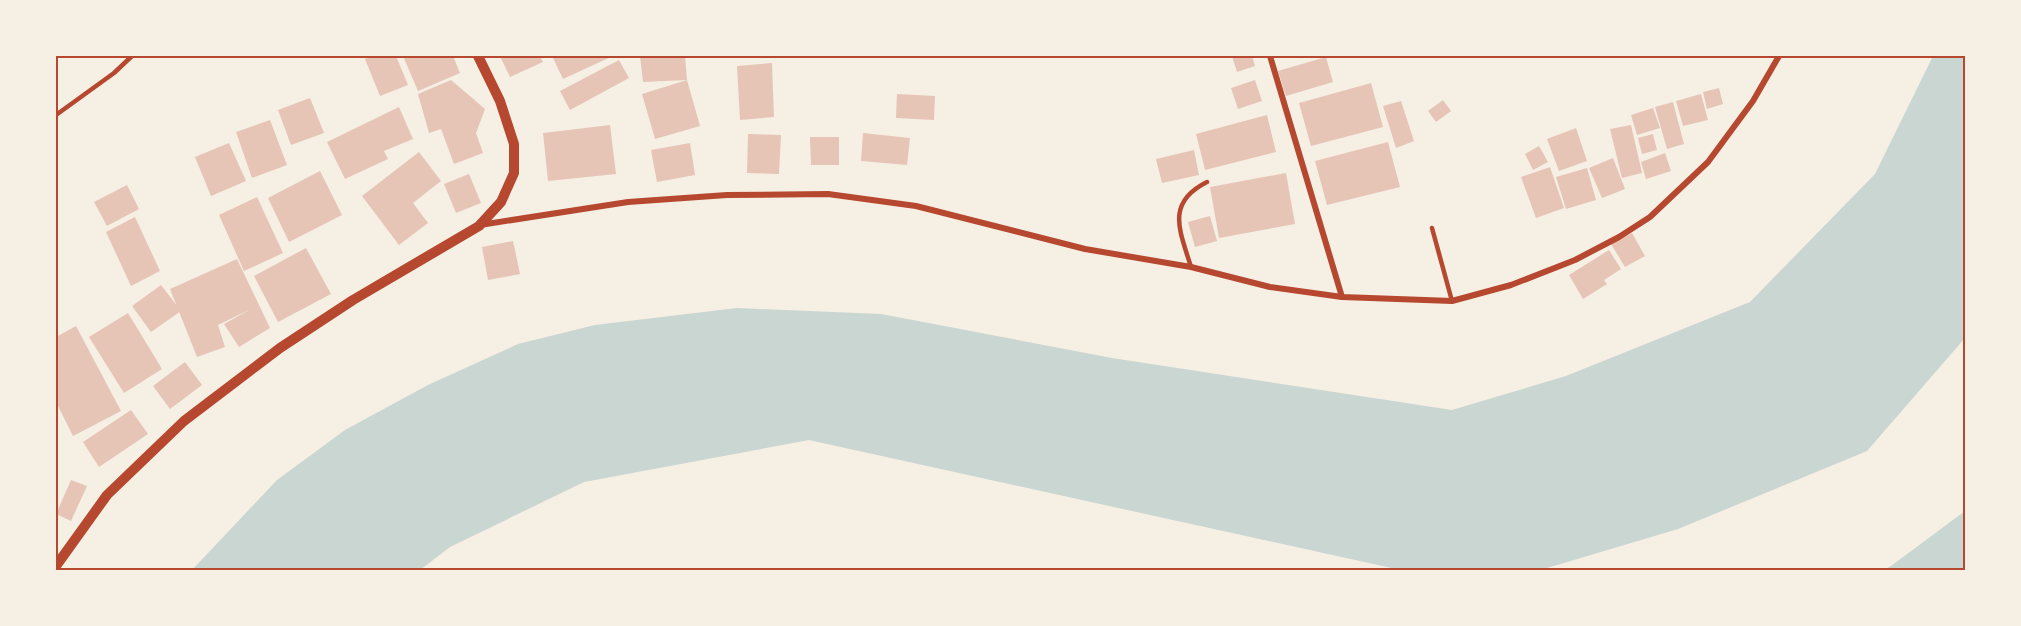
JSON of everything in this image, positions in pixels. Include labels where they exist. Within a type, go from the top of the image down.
[{"type":"street","points":[[56,564],[107,495],[184,421],[280,348],[353,300],[479,226],[501,202],[514,173],[514,144],[500,101],[478,56]]},
{"type":"street","points":[[1270,56],[1342,297]]},
{"type":"street","points":[[479,226],[628,202],[727,195],[828,194],[916,206],[1085,249],[1191,267],[1270,287],[1342,297],[1452,301],[1511,285],[1575,260],[1619,237],[1650,217],[1708,162],[1754,101],[1779,56]]},
{"type":"lane","points":[[56,115],[114,73],[132,56]]},
{"type":"lane","points":[[1191,267],[1180,230],[1179,212],[1183,200],[1191,190],[1207,182]]},
{"type":"lane","points":[[1432,228],[1452,301]]},
{"type":"shaded area","points":[[1933,56],[1965,56],[1965,338],[1867,451],[1678,529],[1547,568],[1396,569],[809,440],[584,482],[450,547],[420,570],[192,570],[277,480],[345,430],[428,385],[518,344],[595,325],[737,308],[881,314],[1112,358],[1452,410],[1566,376],[1750,302],[1875,174]]},
{"type":"shaded area","points":[[1965,511],[1965,570],[1883,570],[1891,566]]},
{"type":"building","points":[[373,56],[396,56],[408,85],[380,96],[365,59]]},
{"type":"building","points":[[403,56],[453,56],[460,73],[418,91]]},
{"type":"building","points":[[500,56],[540,56],[543,62],[510,77]]},
{"type":"building","points":[[552,56],[613,56],[563,79]]},
{"type":"building","points":[[640,56],[685,56],[687,80],[643,82]]},
{"type":"building","points":[[1232,56],[1252,56],[1255,66],[1237,72]]},
{"type":"building","points":[[1326,57],[1333,82],[1286,96],[1278,71]]},
{"type":"building","points":[[619,60],[629,78],[570,110],[560,91]]},
{"type":"building","points":[[772,63],[774,117],[740,120],[737,66]]},
{"type":"building","points":[[451,80],[485,109],[476,133],[483,153],[454,164],[441,129],[429,133],[418,94]]},
{"type":"building","points":[[687,80],[700,126],[655,139],[642,94]]},
{"type":"building","points":[[1255,80],[1262,101],[1238,109],[1231,88]]},
{"type":"building","points":[[1371,83],[1383,127],[1311,146],[1299,103]]},
{"type":"building","points":[[1719,88],[1723,104],[1707,109],[1703,92]]},
{"type":"building","points":[[897,94],[935,96],[934,120],[896,118]]},
{"type":"building","points":[[1701,94],[1708,120],[1683,126],[1676,101]]},
{"type":"building","points":[[310,98],[324,133],[291,145],[278,110]]},
{"type":"building","points":[[1443,100],[1451,111],[1436,122],[1428,111]]},
{"type":"building","points":[[1401,101],[1414,141],[1396,148],[1383,106]]},
{"type":"building","points":[[1673,102],[1684,144],[1667,149],[1655,107]]},
{"type":"building","points":[[399,107],[413,139],[384,151],[388,159],[345,179],[327,142]]},
{"type":"building","points":[[1653,108],[1660,128],[1637,135],[1631,115]]},
{"type":"building","points":[[1267,115],[1276,152],[1205,170],[1196,134]]},
{"type":"building","points":[[270,120],[287,165],[252,178],[236,132]]},
{"type":"building","points":[[610,125],[616,174],[548,181],[543,133]]},
{"type":"building","points":[[1631,125],[1642,173],[1622,178],[1610,129]]},
{"type":"building","points":[[1576,128],[1587,161],[1559,171],[1547,139]]},
{"type":"building","points":[[863,133],[910,138],[907,165],[861,161]]},
{"type":"building","points":[[748,134],[781,135],[779,174],[747,173]]},
{"type":"building","points":[[1653,134],[1657,150],[1642,154],[1638,138]]},
{"type":"building","points":[[810,137],[839,137],[839,165],[811,165]]},
{"type":"building","points":[[1388,142],[1400,187],[1327,205],[1315,161]]},
{"type":"building","points":[[229,143],[246,181],[211,196],[195,157]]},
{"type":"building","points":[[690,143],[695,175],[657,182],[651,150]]},
{"type":"building","points":[[1539,146],[1548,162],[1533,170],[1525,154]]},
{"type":"building","points":[[1194,150],[1199,175],[1162,183],[1156,159]]},
{"type":"building","points":[[419,152],[441,181],[413,203],[428,223],[399,245],[362,196]]},
{"type":"building","points":[[1665,153],[1671,171],[1646,179],[1641,162]]},
{"type":"building","points":[[1613,158],[1625,189],[1602,198],[1589,168]]},
{"type":"building","points":[[1550,167],[1564,208],[1536,218],[1521,177]]},
{"type":"building","points":[[1587,168],[1596,200],[1566,209],[1556,177]]},
{"type":"building","points":[[320,171],[342,215],[289,242],[268,198]]},
{"type":"building","points":[[1286,173],[1295,224],[1219,238],[1210,187]]},
{"type":"building","points":[[469,174],[481,203],[456,213],[444,184]]},
{"type":"building","points":[[127,185],[139,209],[107,226],[94,202]]},
{"type":"building","points":[[257,197],[283,253],[244,271],[219,215]]},
{"type":"building","points":[[1210,216],[1217,241],[1195,247],[1188,222]]},
{"type":"building","points":[[135,217],[160,271],[131,286],[106,232]]},
{"type":"building","points":[[1632,233],[1645,256],[1625,267],[1611,244]]},
{"type":"building","points":[[513,241],[520,274],[488,280],[482,247]]},
{"type":"building","points":[[306,248],[331,294],[278,322],[254,276]]},
{"type":"building","points":[[1609,250],[1621,269],[1604,280],[1607,284],[1583,299],[1569,275]]},
{"type":"building","points":[[237,259],[270,328],[239,347],[224,324],[251,309],[218,325],[225,347],[197,357],[170,289]]},
{"type":"building","points":[[161,285],[181,311],[151,332],[132,306]]},
{"type":"building","points":[[128,313],[162,369],[124,393],[89,337]]},
{"type":"building","points":[[76,326],[121,411],[73,436],[56,402],[56,337]]},
{"type":"building","points":[[185,362],[202,385],[170,409],[153,386]]},
{"type":"building","points":[[131,410],[148,434],[99,467],[83,442]]},
{"type":"building","points":[[71,480],[87,486],[71,521],[56,514]]}]
